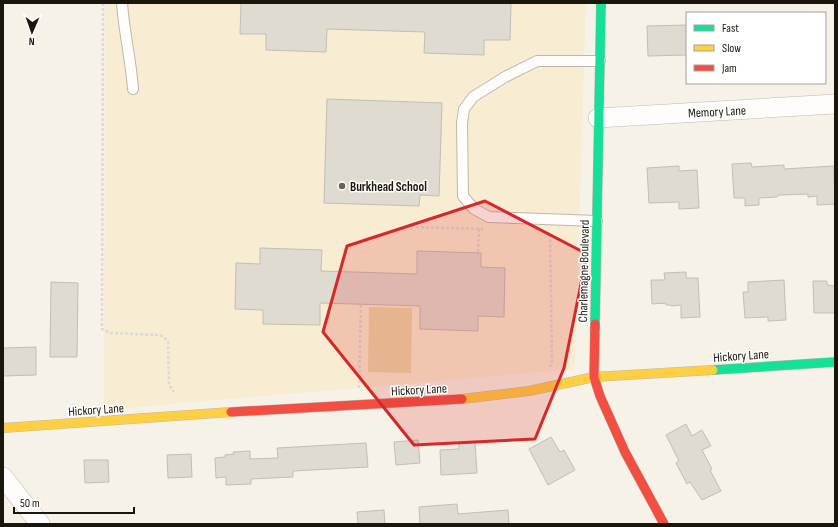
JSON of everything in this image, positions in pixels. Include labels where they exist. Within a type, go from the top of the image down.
[{"type":"street","name":"Charlemagne Boulevard","points":[[601,3],[594,377],[605,412],[634,470],[664,524]]},
{"type":"street","name":"Memory Lane","points":[[598,118],[835,104]]},
{"type":"street","name":"Hickory Lane","points":[[3,428],[187,415],[461,399],[530,391],[594,377],[835,362]]},
{"type":"street","points":[[3,477],[40,524]]},
{"type":"lane","points":[[122,3],[133,89]]},
{"type":"lane","points":[[597,221],[490,217],[474,208],[463,196],[462,123],[464,109],[473,97],[505,77],[537,61],[600,61]]},
{"type":"path","points":[[103,3],[102,329],[112,333],[159,335],[164,337],[168,342],[170,385],[174,392]]},
{"type":"path","points":[[478,252],[479,229]]},
{"type":"path","points":[[549,367],[552,363],[550,232]]},
{"type":"path","points":[[359,391],[361,304]]},
{"type":"path","points":[[351,385],[367,384]]},
{"type":"highlighted area","points":[[485,201],[587,254],[564,368],[535,439],[414,445],[323,332],[347,246]]},
{"type":"shaded area","name":"Burkhead School","points":[[105,3],[586,3],[575,369],[104,410]]},
{"type":"shaded area","points":[[369,307],[412,308],[411,373],[368,372]]},
{"type":"building","points":[[241,3],[511,3],[510,40],[484,40],[484,55],[424,53],[425,32],[327,29],[326,52],[266,50],[266,34],[240,34]]},
{"type":"building","points":[[686,25],[686,55],[648,56],[647,26]]},
{"type":"building","points":[[327,99],[442,103],[439,196],[420,195],[419,206],[324,203]]},
{"type":"building","points":[[751,163],[752,167],[784,165],[784,169],[834,166],[835,204],[817,205],[817,196],[808,197],[808,194],[779,195],[777,197],[759,198],[759,205],[745,206],[745,198],[734,198],[732,164]]},
{"type":"building","points":[[679,166],[679,171],[697,170],[699,208],[679,209],[679,202],[649,203],[647,168]]},
{"type":"building","points":[[260,248],[322,250],[321,271],[417,274],[417,251],[481,253],[481,267],[505,268],[504,317],[478,316],[478,331],[420,329],[420,306],[320,303],[320,325],[263,324],[263,310],[235,309],[236,263],[260,264]]},
{"type":"building","points":[[686,272],[686,278],[698,278],[700,317],[681,318],[681,305],[671,306],[666,305],[666,303],[652,304],[651,280],[665,280],[664,273]]},
{"type":"building","points":[[784,280],[786,320],[768,321],[768,317],[745,318],[743,292],[748,292],[748,282]]},
{"type":"building","points":[[813,281],[827,281],[827,285],[835,286],[835,313],[814,313]]},
{"type":"building","points":[[51,282],[78,283],[77,357],[50,357]]},
{"type":"building","points":[[36,347],[36,375],[3,376],[3,348]]},
{"type":"building","points":[[686,424],[692,436],[702,430],[711,446],[702,450],[721,491],[702,500],[690,482],[687,484],[676,463],[679,461],[666,435]]},
{"type":"building","points":[[551,437],[560,452],[564,450],[575,470],[548,485],[529,449]]},
{"type":"building","points":[[418,440],[420,463],[396,465],[394,442]]},
{"type":"building","points":[[475,442],[477,473],[441,475],[440,450],[459,449],[459,443]]},
{"type":"building","points":[[366,443],[368,467],[293,471],[293,477],[251,479],[251,484],[226,485],[226,477],[216,478],[215,458],[234,454],[233,452],[250,451],[250,459],[278,458],[277,448]]},
{"type":"building","points":[[191,454],[192,477],[168,478],[167,455]]},
{"type":"building","points":[[84,460],[108,460],[109,482],[85,483]]},
{"type":"building","points":[[457,504],[458,514],[508,510],[509,524],[420,524],[419,507]]},
{"type":"building","points":[[384,510],[385,524],[358,524],[357,512]]},
{"type":"traffic: fast","points":[[595,324],[601,3]]},
{"type":"traffic: fast","points":[[713,370],[835,362]]},
{"type":"traffic: slow","points":[[462,399],[529,391],[594,377],[713,370]]},
{"type":"traffic: slow","points":[[3,428],[231,412]]},
{"type":"traffic: jam","points":[[595,324],[594,377],[600,396],[625,452],[664,524]]},
{"type":"traffic: jam","points":[[231,412],[462,399]]},
{"type":"place","name":"Burkhead School","points":[[342,186]]}]
